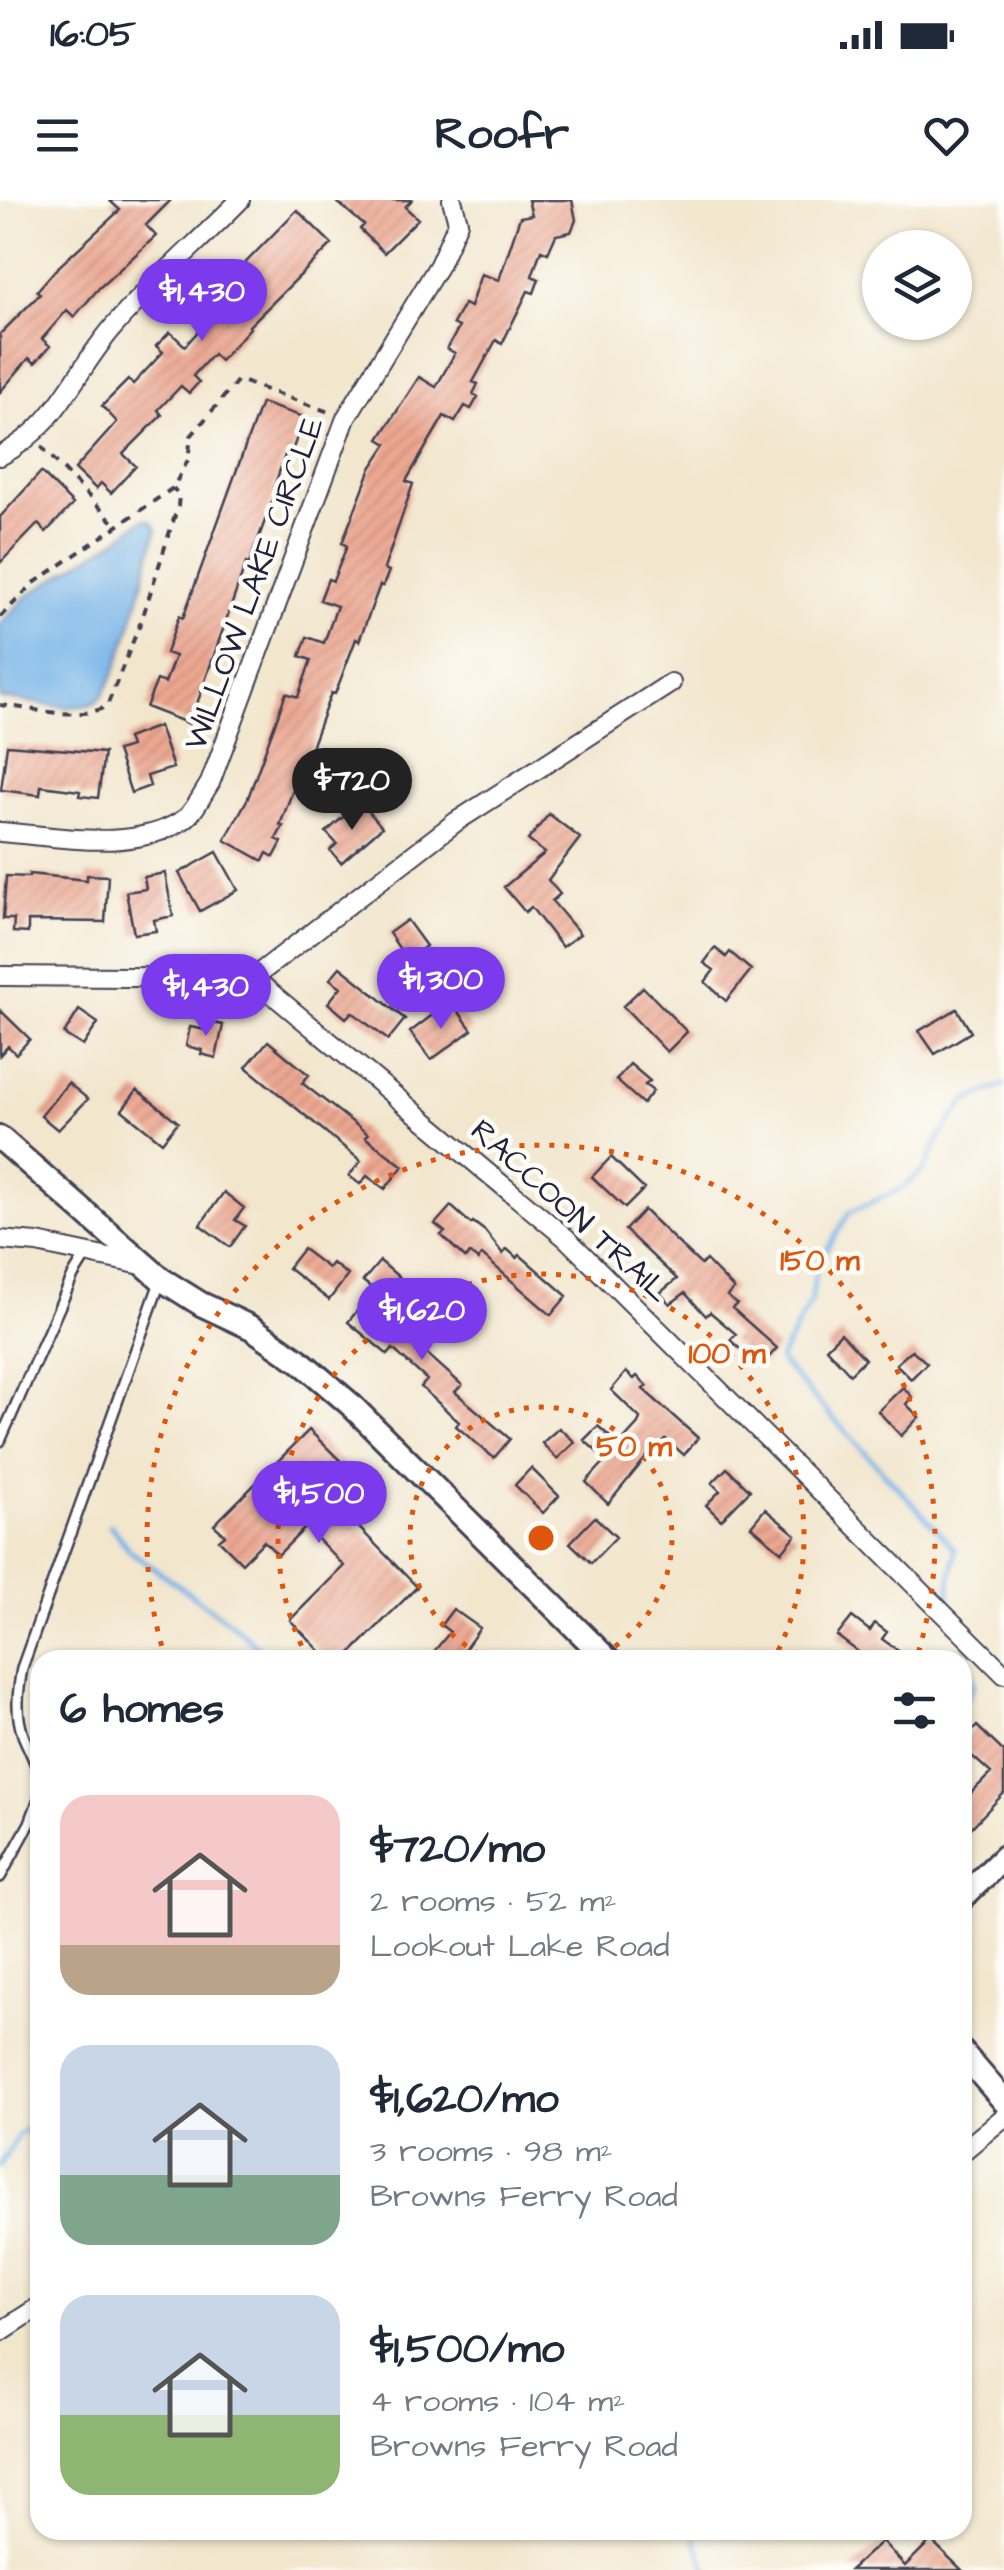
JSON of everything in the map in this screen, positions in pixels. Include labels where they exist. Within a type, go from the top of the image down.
[{"type":"street","points":[[0,456],[32,437],[59,407],[80,369],[116,324],[240,200]]},
{"type":"street","name":"WILLOW LAKE CIRCLE","points":[[0,832],[91,839],[146,836],[186,819],[210,784],[346,418],[438,265],[458,222],[452,200]]},
{"type":"street","points":[[0,976],[253,978],[457,822],[671,684]]},
{"type":"street","name":"RACCOON TRAIL","points":[[253,978],[566,1238],[1004,1674]]},
{"type":"street","points":[[0,1138],[152,1272],[202,1304],[252,1328],[301,1362],[350,1404],[598,1650]]},
{"type":"street","points":[[0,1240],[87,1253],[152,1272]]},
{"type":"street","points":[[972,1888],[1004,1856]]},
{"type":"street","points":[[972,2064],[1004,2101]]},
{"type":"street","points":[[972,2144],[1004,2117]]},
{"type":"street","points":[[0,2332],[30,2312]]},
{"type":"lane","points":[[0,1441],[73,1276],[87,1253]]},
{"type":"lane","points":[[30,1751],[17,1702],[22,1668],[152,1272]]},
{"type":"lane","points":[[0,1877],[30,1823]]},
{"type":"path","points":[[0,617],[34,583],[173,488],[188,460],[192,436],[238,380],[346,418]]},
{"type":"path","points":[[32,437],[117,526]]},
{"type":"path","points":[[0,705],[78,713],[94,713],[107,706],[137,633],[178,506],[179,495],[173,488]]},
{"type":"water","points":[[144,519],[152,521],[157,529],[122,652],[103,694],[94,703],[72,707],[0,699],[0,624],[27,596]]},
{"type":"building","points":[[109,200],[171,200],[146,225],[156,236],[99,288],[74,317],[67,310],[42,339],[50,346],[35,363],[29,358],[0,392],[0,334],[40,294],[37,291],[55,270],[120,210]]},
{"type":"building","points":[[335,200],[412,200],[405,207],[418,219],[384,253],[360,229],[364,225]]},
{"type":"building","points":[[528,200],[572,200],[576,220],[571,232],[556,235],[548,253],[541,250],[532,276],[539,279],[534,293],[528,291],[502,344],[496,340],[473,382],[478,384],[473,394],[478,397],[471,409],[465,406],[455,422],[444,416],[406,481],[413,484],[384,569],[389,571],[335,694],[331,693],[305,764],[311,766],[303,790],[294,787],[280,825],[283,826],[276,839],[282,842],[274,857],[267,853],[263,861],[225,840],[248,798],[286,693],[298,697],[311,660],[300,656],[307,637],[324,643],[337,606],[320,600],[328,579],[333,581],[347,546],[342,543],[371,468],[387,444],[379,439],[419,377],[436,387],[455,353],[447,349],[459,327],[453,324],[464,304],[470,307],[481,274],[499,280],[520,217],[532,215]]},
{"type":"building","points":[[297,210],[332,244],[249,326],[220,361],[213,354],[193,376],[199,382],[189,393],[181,386],[158,410],[162,415],[123,454],[136,466],[111,493],[101,483],[96,489],[75,469],[117,422],[102,406],[128,380],[133,384],[163,352],[156,346],[170,332],[185,346],[210,318],[197,306],[210,291],[214,295]]},
{"type":"building","points":[[261,403],[304,417],[290,457],[285,455],[274,487],[277,488],[249,564],[246,563],[190,724],[146,707],[157,680],[165,683],[175,656],[166,653],[179,616],[183,618]]},
{"type":"building","points":[[41,472],[73,504],[46,532],[38,524],[0,563],[0,517]]},
{"type":"building","points":[[159,726],[173,768],[147,776],[150,786],[131,793],[117,751],[130,747],[127,738]]},
{"type":"building","points":[[7,745],[104,753],[98,798],[79,796],[80,791],[41,786],[40,795],[1,790]]},
{"type":"building","points":[[365,807],[382,827],[341,863],[330,850],[337,844],[326,832],[350,811],[355,816]]},
{"type":"building","points":[[549,814],[580,838],[548,880],[560,894],[552,901],[580,934],[562,947],[531,907],[525,912],[504,887],[545,853],[528,840]]},
{"type":"building","points":[[217,852],[238,890],[200,911],[179,873]]},
{"type":"building","points":[[165,873],[173,916],[154,920],[156,931],[134,934],[126,892],[146,889],[144,877]]},
{"type":"building","points":[[29,874],[87,880],[87,875],[108,876],[105,922],[28,921],[28,933],[13,932],[14,919],[3,919],[6,876]]},
{"type":"building","points":[[407,920],[426,946],[407,960],[389,933]]},
{"type":"building","points":[[715,948],[726,957],[730,952],[751,970],[726,1001],[705,982],[714,970],[704,963]]},
{"type":"building","points":[[340,967],[405,1019],[388,1040],[352,1012],[346,1018],[328,1003],[341,987],[330,979]]},
{"type":"building","points":[[643,987],[687,1032],[667,1052],[623,1006]]},
{"type":"building","points":[[456,1008],[472,1030],[431,1060],[410,1032],[439,1010],[444,1017]]},
{"type":"building","points":[[957,1009],[971,1032],[935,1054],[919,1031]]},
{"type":"building","points":[[0,1010],[30,1039],[16,1054],[8,1046],[0,1055]]},
{"type":"building","points":[[79,1010],[98,1023],[83,1046],[64,1034]]},
{"type":"building","points":[[208,1022],[223,1025],[216,1058],[186,1046],[190,1027],[206,1030]]},
{"type":"building","points":[[268,1041],[309,1075],[302,1083],[403,1166],[385,1189],[367,1176],[360,1184],[349,1176],[361,1161],[246,1067]]},
{"type":"building","points":[[630,1064],[650,1081],[645,1085],[653,1091],[643,1104],[616,1080]]},
{"type":"building","points":[[68,1083],[88,1099],[58,1130],[41,1116]]},
{"type":"building","points":[[137,1090],[178,1122],[162,1142],[122,1110]]},
{"type":"building","points":[[611,1157],[644,1189],[625,1208],[592,1177]]},
{"type":"building","points":[[224,1192],[244,1208],[235,1220],[245,1226],[230,1247],[200,1225]]},
{"type":"building","points":[[451,1206],[485,1231],[503,1254],[507,1249],[517,1258],[520,1255],[567,1296],[551,1315],[482,1255],[478,1260],[470,1254],[465,1258],[441,1235],[445,1232],[435,1224]]},
{"type":"building","points":[[644,1210],[701,1265],[706,1260],[734,1289],[727,1296],[737,1304],[732,1308],[777,1348],[760,1367],[730,1340],[736,1334],[710,1312],[706,1316],[685,1293],[670,1304],[660,1293],[677,1279],[625,1230]]},
{"type":"building","points":[[303,1249],[328,1268],[332,1263],[348,1275],[329,1300],[288,1268]]},
{"type":"building","points":[[380,1261],[401,1279],[376,1308],[462,1385],[455,1392],[510,1439],[494,1458],[456,1426],[459,1422],[421,1387],[427,1380],[393,1349],[388,1355],[348,1322],[374,1290],[363,1281]]},
{"type":"building","points":[[841,1333],[865,1359],[850,1374],[826,1348]]},
{"type":"building","points":[[912,1350],[927,1363],[911,1379],[896,1364]]},
{"type":"building","points":[[626,1372],[634,1379],[637,1376],[647,1386],[643,1389],[698,1438],[684,1455],[666,1439],[661,1445],[658,1443],[608,1504],[586,1482],[606,1460],[584,1440],[598,1426],[619,1445],[638,1424],[640,1418],[611,1390]]},
{"type":"building","points":[[903,1387],[912,1397],[906,1404],[919,1417],[901,1436],[878,1411]]},
{"type":"building","points":[[559,1428],[575,1442],[557,1459],[542,1443]]},
{"type":"building","points":[[309,1430],[356,1476],[332,1500],[417,1587],[354,1650],[319,1650],[290,1620],[344,1566],[306,1527],[278,1555],[264,1541],[242,1563],[219,1540],[225,1535],[214,1525]]},
{"type":"building","points":[[531,1468],[559,1496],[543,1513],[515,1485]]},
{"type":"building","points":[[727,1468],[750,1490],[721,1520],[706,1505],[720,1491],[712,1483]]},
{"type":"building","points":[[765,1509],[796,1535],[782,1552],[751,1526]]},
{"type":"building","points":[[595,1517],[616,1537],[591,1563],[570,1543]]},
{"type":"building","points":[[453,1609],[480,1628],[464,1650],[435,1650],[450,1632],[441,1625]]},
{"type":"building","points":[[852,1617],[870,1631],[875,1623],[887,1632],[882,1639],[897,1650],[856,1650],[837,1636]]},
{"type":"building","points":[[977,1726],[1004,1752],[1004,1793],[972,1827],[972,1792],[991,1773],[972,1756],[972,1731]]},
{"type":"building","points":[[931,2540],[962,2570],[850,2570],[882,2541],[905,2566]]},
{"type":"waterway","points":[[948,1600],[955,1549],[779,1360],[811,1301],[817,1265],[850,1212],[901,1189],[924,1170],[940,1137],[965,1102],[1004,1085]]},
{"type":"waterway","points":[[110,1525],[130,1551],[231,1623],[261,1650]]},
{"type":"waterway","points":[[972,1678],[972,1688]]},
{"type":"waterway","points":[[0,2166],[18,2135],[30,2127]]},
{"type":"waterway","points":[[696,2540],[707,2570]]}]
